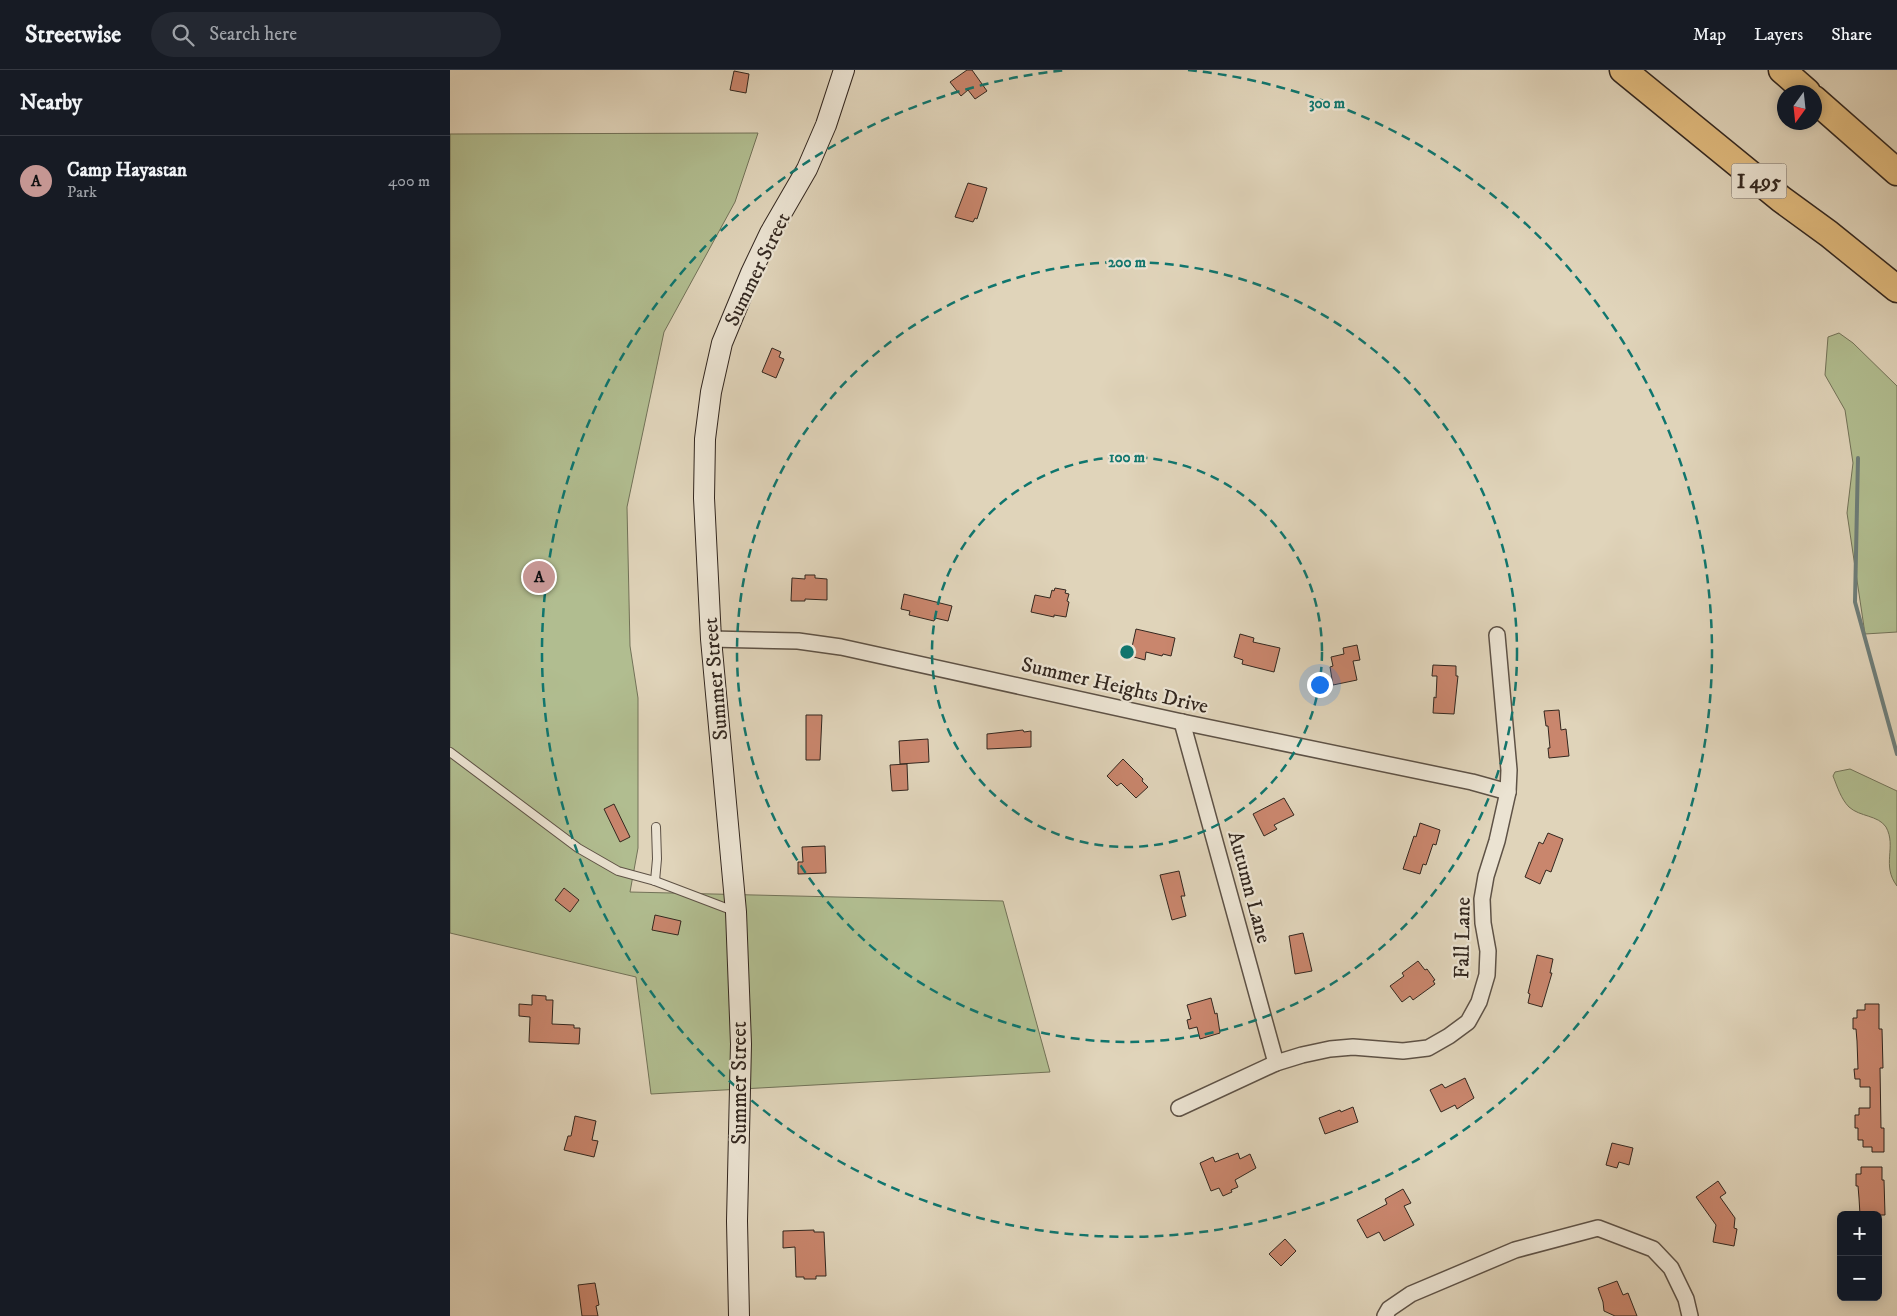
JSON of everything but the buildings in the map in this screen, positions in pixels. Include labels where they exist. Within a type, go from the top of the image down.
[{"type":"highway","name":"I 495","points":[[1623,70],[1781,199],[1830,234],[1897,289]]},
{"type":"highway","points":[[1782,70],[1799,85]]},
{"type":"highway","points":[[1822,106],[1897,172]]},
{"type":"main road","name":"Summer Street","points":[[738,1316],[737,1221],[741,1044],[736,912],[711,639],[704,498],[704,440],[711,392],[720,353],[733,315],[770,233],[807,169],[826,125],[844,70]]},
{"type":"street","name":"Fall Lane","points":[[1179,1108],[1276,1063],[1302,1054],[1353,1047],[1404,1051],[1428,1048],[1468,1022],[1479,1002],[1487,975],[1488,951],[1483,923],[1482,899],[1486,876],[1497,841],[1508,792],[1509,770],[1497,635]]},
{"type":"street","name":"Summer Heights Drive","points":[[711,639],[798,641],[841,647],[1182,722],[1472,782],[1508,792]]},
{"type":"street","name":"Autumn Lane","points":[[1182,722],[1276,1063]]},
{"type":"street","points":[[1385,1316],[1389,1309],[1411,1294],[1515,1250],[1598,1228],[1653,1249],[1671,1268],[1686,1299],[1690,1316]]},
{"type":"lane","points":[[450,752],[578,848],[618,871],[655,881],[736,912]]},
{"type":"lane","points":[[655,881],[657,859],[656,827]]},
{"type":"green space","points":[[758,133],[735,202],[664,332],[627,507],[630,646],[638,698],[638,848],[630,892],[1003,901],[1050,1072],[651,1094],[636,977],[450,933],[450,134]]},
{"type":"green space","points":[[1839,333],[1853,343],[1897,386],[1897,632],[1865,634],[1847,513],[1853,463],[1845,410],[1825,375],[1828,337]]},
{"type":"green space","points":[[1850,769],[1897,791],[1897,886],[1890,871],[1890,842],[1886,827],[1878,820],[1858,813],[1849,807],[1833,776],[1835,772]]},
{"type":"waterway","points":[[1858,458],[1855,602],[1897,754]]},
{"type":"place","name":"Camp Hayastan","points":[[539,577]]}]
